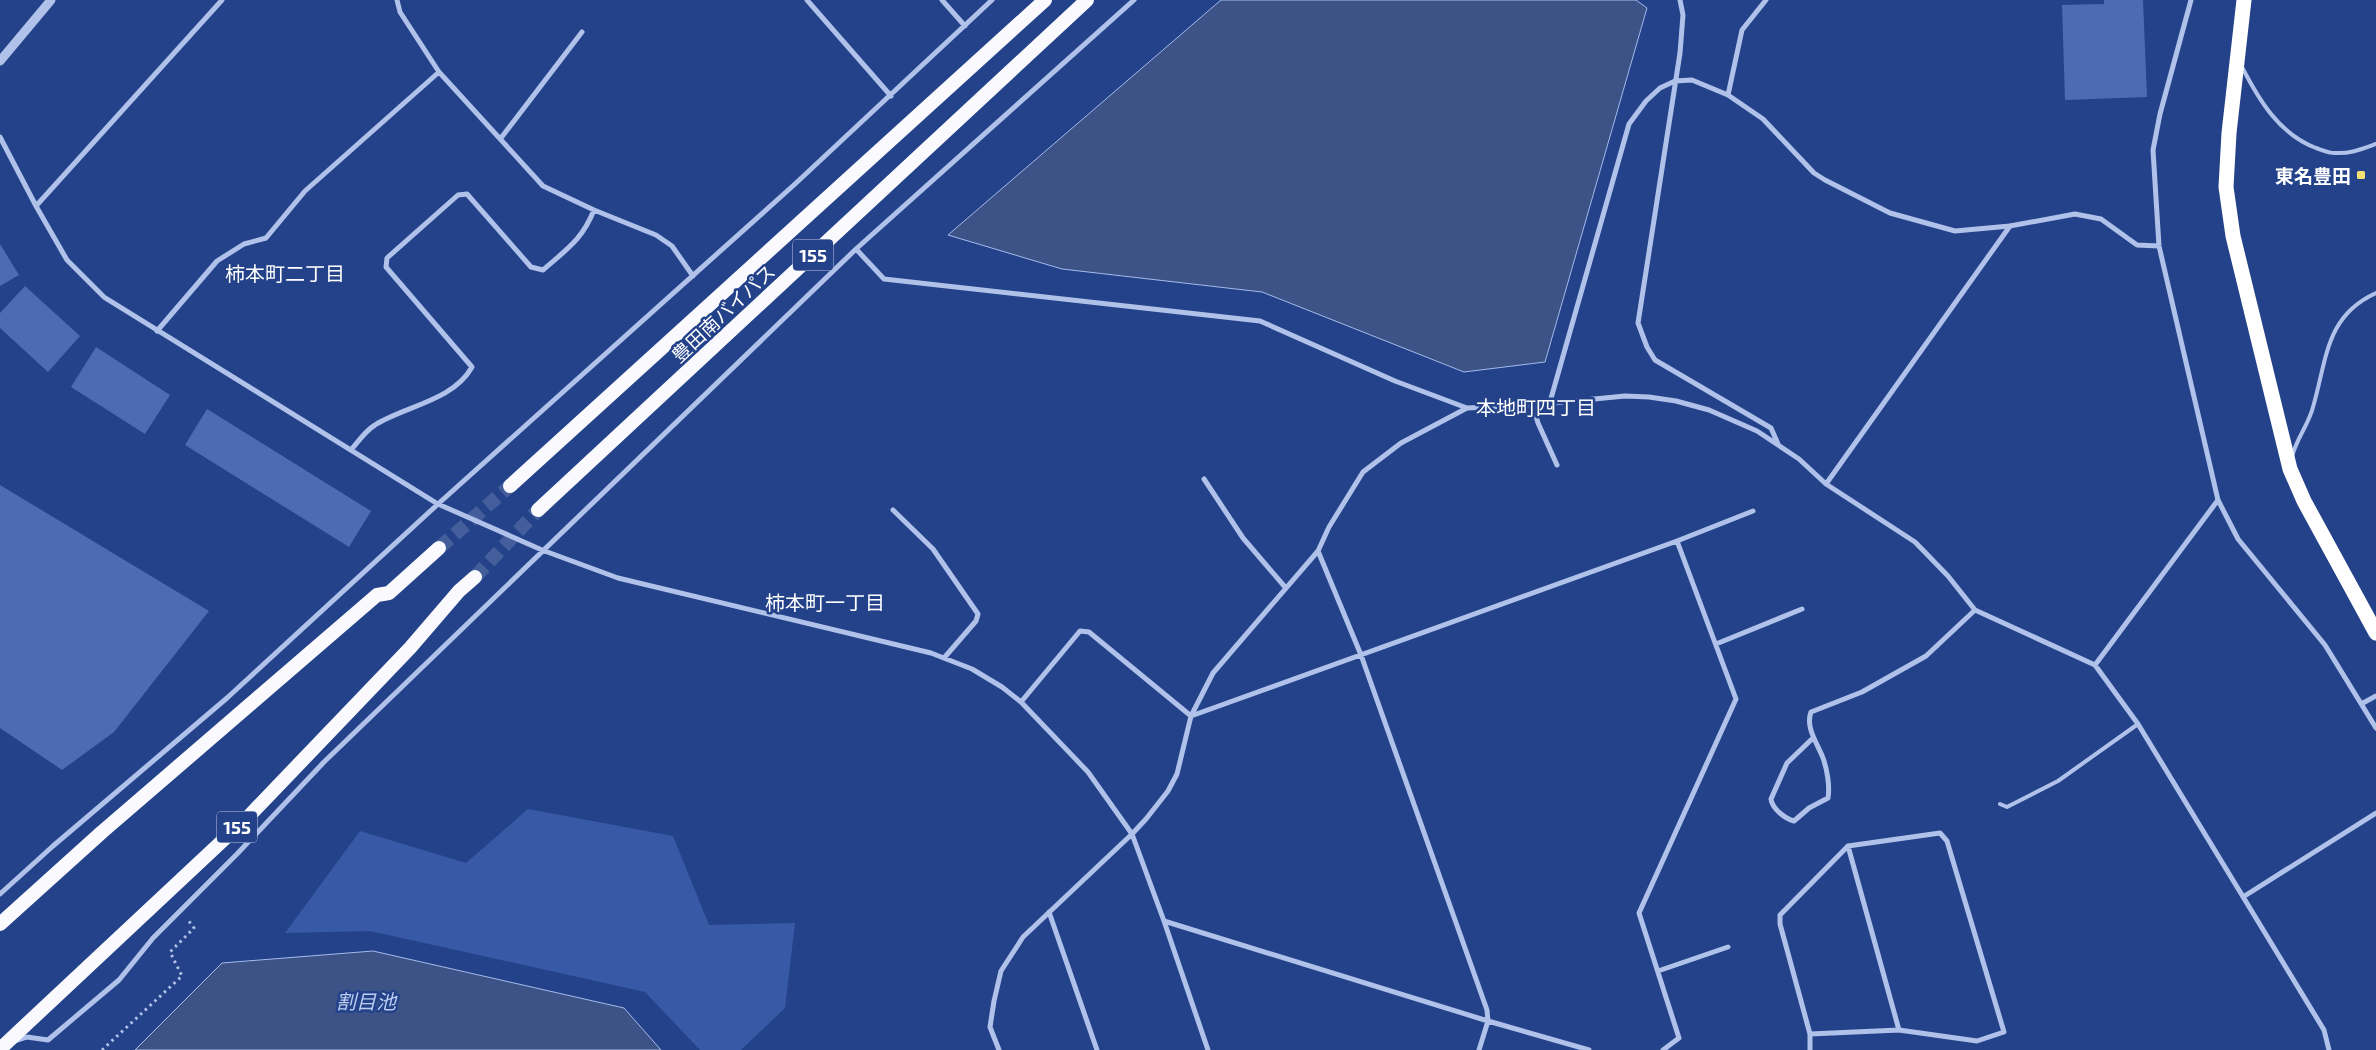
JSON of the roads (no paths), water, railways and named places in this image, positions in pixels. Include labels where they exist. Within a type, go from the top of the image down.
[{"type":"highway","name":"豊田南バイパス","points":[[510,486],[1045,0]]},
{"type":"highway","name":"豊田南バイパス","points":[[538,510],[1087,0]]},
{"type":"highway","points":[[2244,0],[2226,186],[2235,245],[2290,469],[2304,501],[2376,632]]},
{"type":"highway","points":[[0,924],[110,826],[377,595],[389,593],[439,548]]},
{"type":"highway","points":[[2342,569],[2376,613]]},
{"type":"highway","name":"155","points":[[3,1046],[250,815],[410,648],[459,591],[475,577]]},
{"type":"street","points":[[0,61],[51,0]]},
{"type":"street","points":[[36,206],[222,0]]},
{"type":"street","points":[[397,0],[400,12],[439,72],[543,186],[594,210],[656,235],[672,246],[693,276]]},
{"type":"street","points":[[807,0],[891,96]]},
{"type":"street","points":[[942,0],[965,26]]},
{"type":"street","points":[[0,894],[61,839],[228,698],[438,504],[891,96],[992,0]]},
{"type":"street","points":[[3,1046],[27,1037],[48,1040],[119,980],[153,938],[237,854],[324,762],[542,550],[856,248],[1134,0]]},
{"type":"street","points":[[1680,0],[1683,15],[1675,81],[1638,323],[1641,334],[1655,360],[1771,428],[1780,446]]},
{"type":"street","points":[[1728,95],[1742,30],[1766,0]]},
{"type":"street","points":[[2191,0],[2160,114],[2153,150],[2159,246],[2218,500],[2238,539],[2325,645],[2363,703],[2376,728]]},
{"type":"street","points":[[500,138],[582,32]]},
{"type":"street","points":[[157,332],[217,261],[244,244],[266,238],[305,191],[439,72]]},
{"type":"street","points":[[1550,402],[1629,124],[1646,101],[1660,88],[1675,81],[1692,80],[1728,95],[1762,120],[1814,173],[1890,213],[1955,231],[2010,226],[2075,214],[2101,219],[2137,245],[2159,246]]},
{"type":"street","points":[[0,137],[67,260],[104,297],[157,332],[438,504],[542,550],[618,578],[944,658],[972,669],[1002,687],[1021,702],[1088,772],[1132,834],[1208,1050]]},
{"type":"street","points":[[351,450],[374,426],[441,395],[467,377],[472,367],[386,267],[387,258],[458,194],[467,194],[531,267],[543,270],[578,240],[586,230],[594,210]]},
{"type":"street","points":[[1826,484],[2010,226]]},
{"type":"street","points":[[856,248],[884,279],[1260,321],[1394,381],[1467,408],[1534,405],[1625,396],[1676,401],[1709,410],[1740,423],[1799,458],[1826,484],[1915,542],[1948,576],[1975,610],[2094,665],[2138,724],[2324,1030],[2329,1050]]},
{"type":"street","points":[[1534,405],[1538,423],[1557,465]]},
{"type":"street","points":[[999,1050],[990,1028],[1001,971],[1022,937],[1132,834],[1168,791],[1177,774],[1191,716],[1213,673],[1318,551],[1329,527],[1363,472],[1400,443],[1467,408]]},
{"type":"street","points":[[1204,479],[1243,538],[1285,588]]},
{"type":"street","points":[[2094,665],[2218,500]]},
{"type":"street","points":[[893,510],[933,549],[978,614],[976,621],[944,658]]},
{"type":"street","points":[[1191,716],[1678,541],[1753,511]]},
{"type":"street","points":[[1663,1050],[1680,1038],[1639,913],[1736,699],[1678,541]]},
{"type":"street","points":[[1318,551],[1361,655],[1487,1010],[1488,1021],[1479,1050]]},
{"type":"street","points":[[1716,644],[1802,610]]},
{"type":"street","points":[[1813,738],[1786,763],[1771,799],[1771,804],[1788,819],[1794,821],[1809,808],[1828,798],[1823,759],[1813,738],[1809,718],[1811,712],[1862,692],[1926,656],[1975,610]]},
{"type":"street","points":[[1021,702],[1080,631],[1089,632],[1191,716]]},
{"type":"street","points":[[2363,703],[2376,696]]},
{"type":"street","points":[[2243,897],[2376,813]]},
{"type":"street","points":[[1810,1034],[1899,1030],[1976,1041],[2004,1032],[1947,841],[1940,833],[1848,846],[1780,915],[1780,924],[1810,1034],[1810,1050]]},
{"type":"street","points":[[1848,846],[1899,1030]]},
{"type":"street","points":[[1049,912],[1097,1050]]},
{"type":"street","points":[[1164,921],[1488,1021],[1589,1050]]},
{"type":"street","points":[[1658,971],[1728,947]]},
{"type":"lane","points":[[2238,58],[2252,86],[2270,114],[2286,131],[2307,144],[2333,153],[2356,152],[2376,144]]},
{"type":"lane","points":[[2290,469],[2293,454],[2313,408],[2330,340],[2342,318],[2362,300],[2376,294]]},
{"type":"lane","points":[[2000,804],[2007,806],[2058,781],[2138,724]]},
{"type":"water","points":[[1221,0],[1636,0],[1647,8],[1545,362],[1464,372],[1262,292],[1062,269],[948,235]]},
{"type":"water","name":"割目池","points":[[373,951],[624,1008],[661,1050],[135,1050],[222,963]]},
{"type":"tunnel","points":[[439,548],[510,486]]},
{"type":"tunnel","points":[[475,577],[538,510]]},
{"type":"place","name":"東名豊田","points":[[2361,175]]},
{"type":"district","name":"柿本町二丁目","points":[[285,273]]},
{"type":"district","name":"本地町四丁目","points":[[1536,407]]},
{"type":"district","name":"柿本町一丁目","points":[[825,602]]}]
